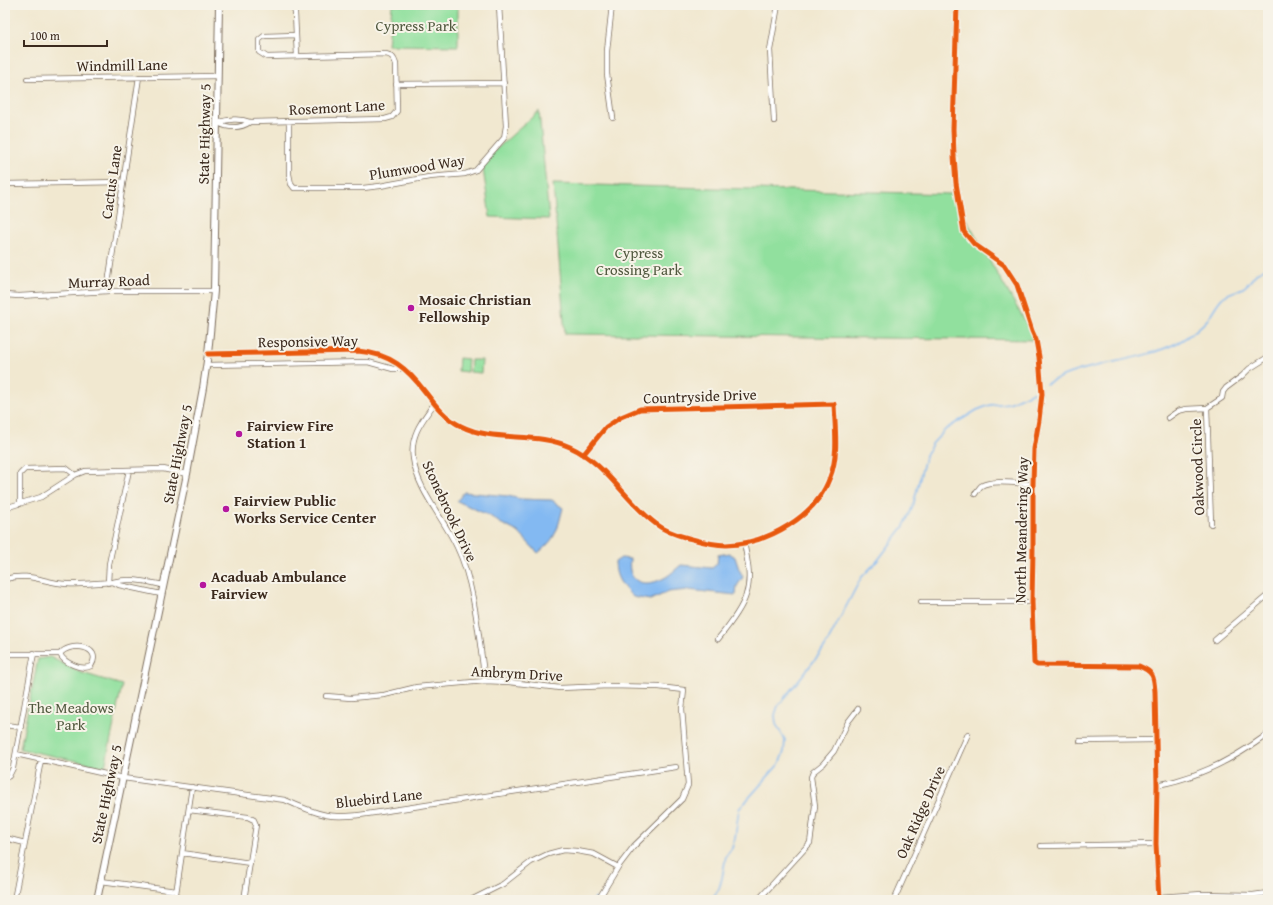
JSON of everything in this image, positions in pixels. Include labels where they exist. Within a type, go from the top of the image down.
[{"type":"main road","name":"State Highway 5","points":[[97,900],[187,474],[207,365],[214,291],[220,5]]},
{"type":"street","points":[[293,5],[295,13],[297,56]]},
{"type":"street","points":[[296,35],[264,36],[259,40],[259,52],[267,57],[391,55],[396,64],[396,84],[504,83],[499,5]]},
{"type":"street","points":[[612,5],[607,57],[607,74],[613,118]]},
{"type":"street","points":[[774,121],[770,50],[778,5]]},
{"type":"street","name":"North Meandering Way","points":[[957,5],[953,129],[956,183],[964,232],[974,244],[1004,265],[1017,285],[1029,324],[1036,340],[1039,357],[1042,394],[1040,420],[1034,449],[1033,484],[1032,602],[1034,663],[1038,666],[1043,664],[1139,666],[1148,669],[1154,678],[1157,785],[1156,844],[1159,899]]},
{"type":"street","name":"Windmill Lane","points":[[27,79],[218,76]]},
{"type":"street","name":"Cactus Lane","points":[[109,292],[109,277],[139,77]]},
{"type":"street","name":"Plumwood Way","points":[[289,121],[289,174],[291,184],[294,188],[363,188],[429,177],[465,174],[476,170],[504,138],[506,126],[504,83]]},
{"type":"street","name":"Rosemont Lane","points":[[218,123],[225,120],[244,120],[250,122],[385,119],[392,116],[397,111],[396,84]]},
{"type":"street","points":[[5,184],[123,182]]},
{"type":"street","name":"Murray Road","points":[[5,295],[19,296],[109,292],[214,291]]},
{"type":"street","name":"Responsive Way","points":[[208,354],[372,352],[396,361],[404,369]]},
{"type":"street","points":[[1168,418],[1178,411],[1207,408],[1222,398],[1223,392],[1226,388],[1249,369],[1268,357]]},
{"type":"street","name":"Responsive Way","points":[[207,365],[368,362],[393,369],[404,369]]},
{"type":"street","points":[[404,369],[414,378],[434,404],[447,417],[460,426],[476,432],[546,438],[571,447],[599,466],[631,501],[656,524],[676,535],[698,541],[725,545],[744,542],[748,562],[748,582],[746,595],[731,622],[718,639]]},
{"type":"street","name":"Stonebrook Drive","points":[[434,404],[418,426],[412,443],[412,457],[415,470],[422,485],[458,548],[462,560],[475,612],[485,681]]},
{"type":"street","name":"Countryside Drive","points":[[583,455],[606,427],[621,417],[640,409],[834,404],[835,463],[830,479],[815,504],[798,519],[772,534],[744,542]]},
{"type":"street","name":"Oakwood Circle","points":[[1207,408],[1211,524]]},
{"type":"street","points":[[20,504],[20,478],[22,471],[25,469],[66,468],[75,475]]},
{"type":"street","points":[[6,507],[41,497],[81,472],[93,470],[163,469],[187,474]]},
{"type":"street","points":[[111,582],[109,564],[129,470]]},
{"type":"street","points":[[975,494],[982,486],[988,484],[1033,484]]},
{"type":"street","points":[[5,580],[31,577],[66,584],[132,580],[163,585]]},
{"type":"street","points":[[111,582],[161,594]]},
{"type":"street","points":[[1215,640],[1268,595]]},
{"type":"street","points":[[921,602],[1032,602]]},
{"type":"street","points":[[5,654],[60,654],[69,648],[84,647],[89,649],[93,653],[94,657],[90,666],[80,668],[63,659],[60,654]]},
{"type":"street","points":[[5,778],[10,776],[16,754],[34,653]]},
{"type":"street","name":"Ambrym Drive","points":[[326,696],[351,698],[384,695],[417,687],[485,681],[509,682],[560,688],[659,686],[684,690],[682,709],[688,785],[682,799],[634,846],[618,867]]},
{"type":"street","points":[[758,900],[810,843],[815,806],[811,777],[813,772],[823,764],[834,751],[848,722],[858,709]]},
{"type":"street","points":[[5,725],[20,727]]},
{"type":"street","name":"Oak Ridge Drive","points":[[894,900],[968,734]]},
{"type":"street","points":[[1157,785],[1190,777],[1218,766],[1268,734]]},
{"type":"street","points":[[1080,741],[1156,740]]},
{"type":"street","name":"Bluebird Lane","points":[[16,754],[123,778],[285,800],[309,810],[327,815],[362,814],[400,809],[676,767]]},
{"type":"street","points":[[14,900],[41,760]]},
{"type":"street","points":[[175,900],[192,787]]},
{"type":"street","points":[[189,810],[248,817],[254,820],[256,825],[244,900]]},
{"type":"street","points":[[5,838],[25,842]]},
{"type":"street","points":[[1041,846],[1156,844]]},
{"type":"street","points":[[471,900],[503,884],[531,862],[548,854],[563,850],[594,854],[618,867],[598,899]]},
{"type":"street","points":[[182,853],[250,863]]},
{"type":"street","points":[[101,881],[176,891]]},
{"type":"street","points":[[1159,899],[1202,894],[1253,895],[1268,893]]},
{"type":"green space","name":"Cypress Park","points":[[392,5],[458,5],[458,46],[388,45]]},
{"type":"green space","points":[[539,111],[549,219],[490,217],[482,162]]},
{"type":"green space","name":"Cypress Crossing Park","points":[[553,184],[951,194],[1036,340],[565,334]]},
{"type":"green space","points":[[459,358],[468,359],[467,372],[458,371]]},
{"type":"green space","points":[[471,360],[482,360],[481,373],[470,372]]},
{"type":"green space","name":"The Meadows Park","points":[[50,657],[79,672],[122,685],[105,767],[20,749],[38,659]]},
{"type":"water","points":[[464,492],[508,496],[521,499],[552,500],[563,508],[553,538],[538,553],[518,532],[490,516],[457,501]]},
{"type":"water","points":[[729,553],[735,557],[743,577],[737,586],[736,595],[688,590],[668,592],[650,600],[633,597],[620,581],[615,568],[615,562],[621,558],[630,559],[631,574],[639,582],[645,583],[666,577],[681,565],[712,568],[717,564],[718,555]]},
{"type":"waterway","points":[[1046,384],[1062,376],[1147,354],[1179,342],[1194,332],[1208,319],[1223,297],[1243,288],[1258,272],[1268,267]]},
{"type":"waterway","points":[[711,900],[719,889],[726,856],[732,848],[739,809],[779,764],[784,752],[785,740],[776,724],[775,715],[778,706],[825,647],[861,578],[878,560],[904,526],[913,506],[925,457],[932,444],[946,429],[977,410],[990,405],[1009,403],[1033,392]]},
{"type":"waterway","points":[[593,900],[595,898],[597,900]]},
{"type":"cycle path","points":[[957,5],[953,129],[956,183],[964,232],[974,244],[1004,265],[1017,285],[1036,340],[1039,357],[1042,394],[1034,449],[1033,484],[1032,602],[1034,663],[1037,665],[1139,666],[1148,670],[1152,676],[1155,692],[1157,785],[1156,844],[1159,900]]},
{"type":"cycle path","points":[[208,354],[358,351],[380,355],[397,364],[412,376],[442,412],[461,426],[487,434],[543,439],[570,447],[583,454],[594,463],[605,472],[645,515],[660,526],[684,537],[706,543],[721,545],[758,540],[773,534],[802,516],[814,504],[830,477],[835,460],[836,441],[834,404],[640,409],[621,417],[606,427],[583,455]]},
{"type":"place","name":"Mosaic Christian Fellowship","points":[[411,308]]},
{"type":"place","name":"Fairview Fire Station 1","points":[[239,434]]},
{"type":"place","name":"Fairview Public Works Service Center","points":[[226,509]]},
{"type":"place","name":"Acaduab Ambulance Fairview","points":[[203,585]]}]
